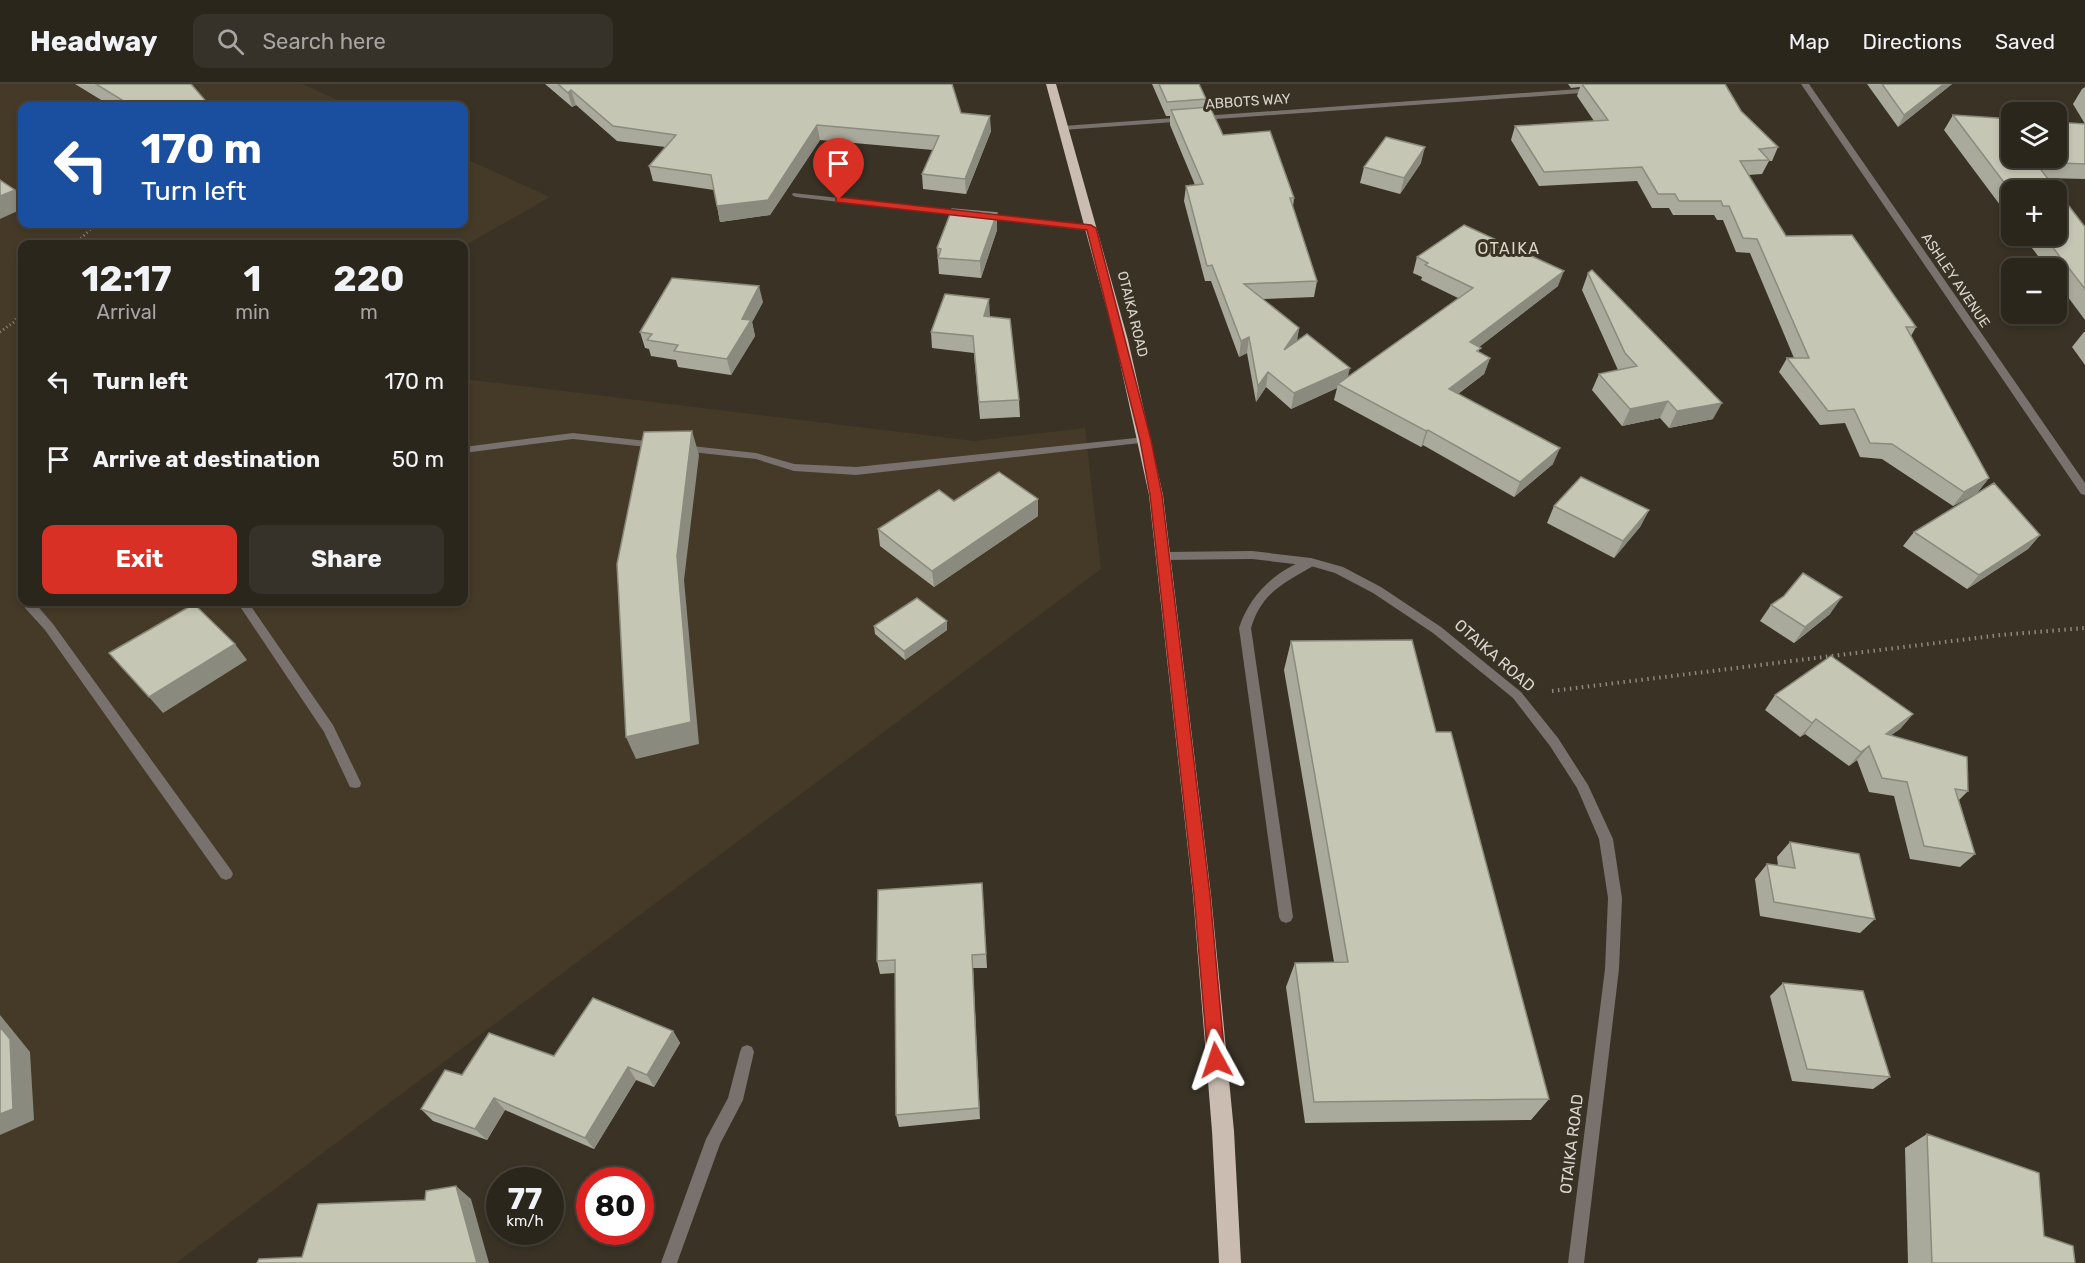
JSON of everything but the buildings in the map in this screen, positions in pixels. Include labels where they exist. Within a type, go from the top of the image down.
[{"type":"highway","name":"OTAIKA ROAD","points":[[1051,84],[1091,228],[1145,440],[1164,556],[1202,895],[1223,1131],[1230,1263]]},
{"type":"street","name":"ASHLEY AVENUE","points":[[1805,84],[2085,491]]},
{"type":"street","name":"ABBOTS WAY","points":[[1063,128],[1605,89]]},
{"type":"street","points":[[796,195],[1091,228]]},
{"type":"street","points":[[468,449],[573,436],[756,456],[794,467],[856,471],[1145,440]]},
{"type":"street","name":"OTAIKA ROAD","points":[[1164,556],[1252,555],[1311,562],[1339,570],[1377,590],[1437,630],[1516,695],[1554,742],[1582,785],[1606,839],[1615,898],[1611,969],[1576,1263]]},
{"type":"street","points":[[1286,917],[1245,628],[1250,611],[1263,591],[1311,562]]},
{"type":"street","points":[[30,606],[49,627],[226,874]]},
{"type":"street","points":[[245,606],[329,729],[355,783]]},
{"type":"street","points":[[669,1263],[714,1139],[735,1100],[747,1052]]},
{"type":"path","points":[[79,240],[92,228]]},
{"type":"path","points":[[0,332],[14,322],[18,316]]},
{"type":"path","points":[[1516,695],[2000,635],[2085,628]]},
{"type":"shaded area","points":[[0,84],[302,84],[342,102],[18,102],[18,228],[468,228],[468,160],[550,197],[468,244],[468,240],[18,240],[18,606],[468,606],[468,379],[974,441],[1085,428],[1101,569],[176,1263],[0,1263]]},
{"type":"district","name":"OTAIKA","points":[[1509,248]]},
{"type":"route","points":[[839,200],[1091,228],[1145,440],[1156,495],[1202,895],[1216,1060]]}]
